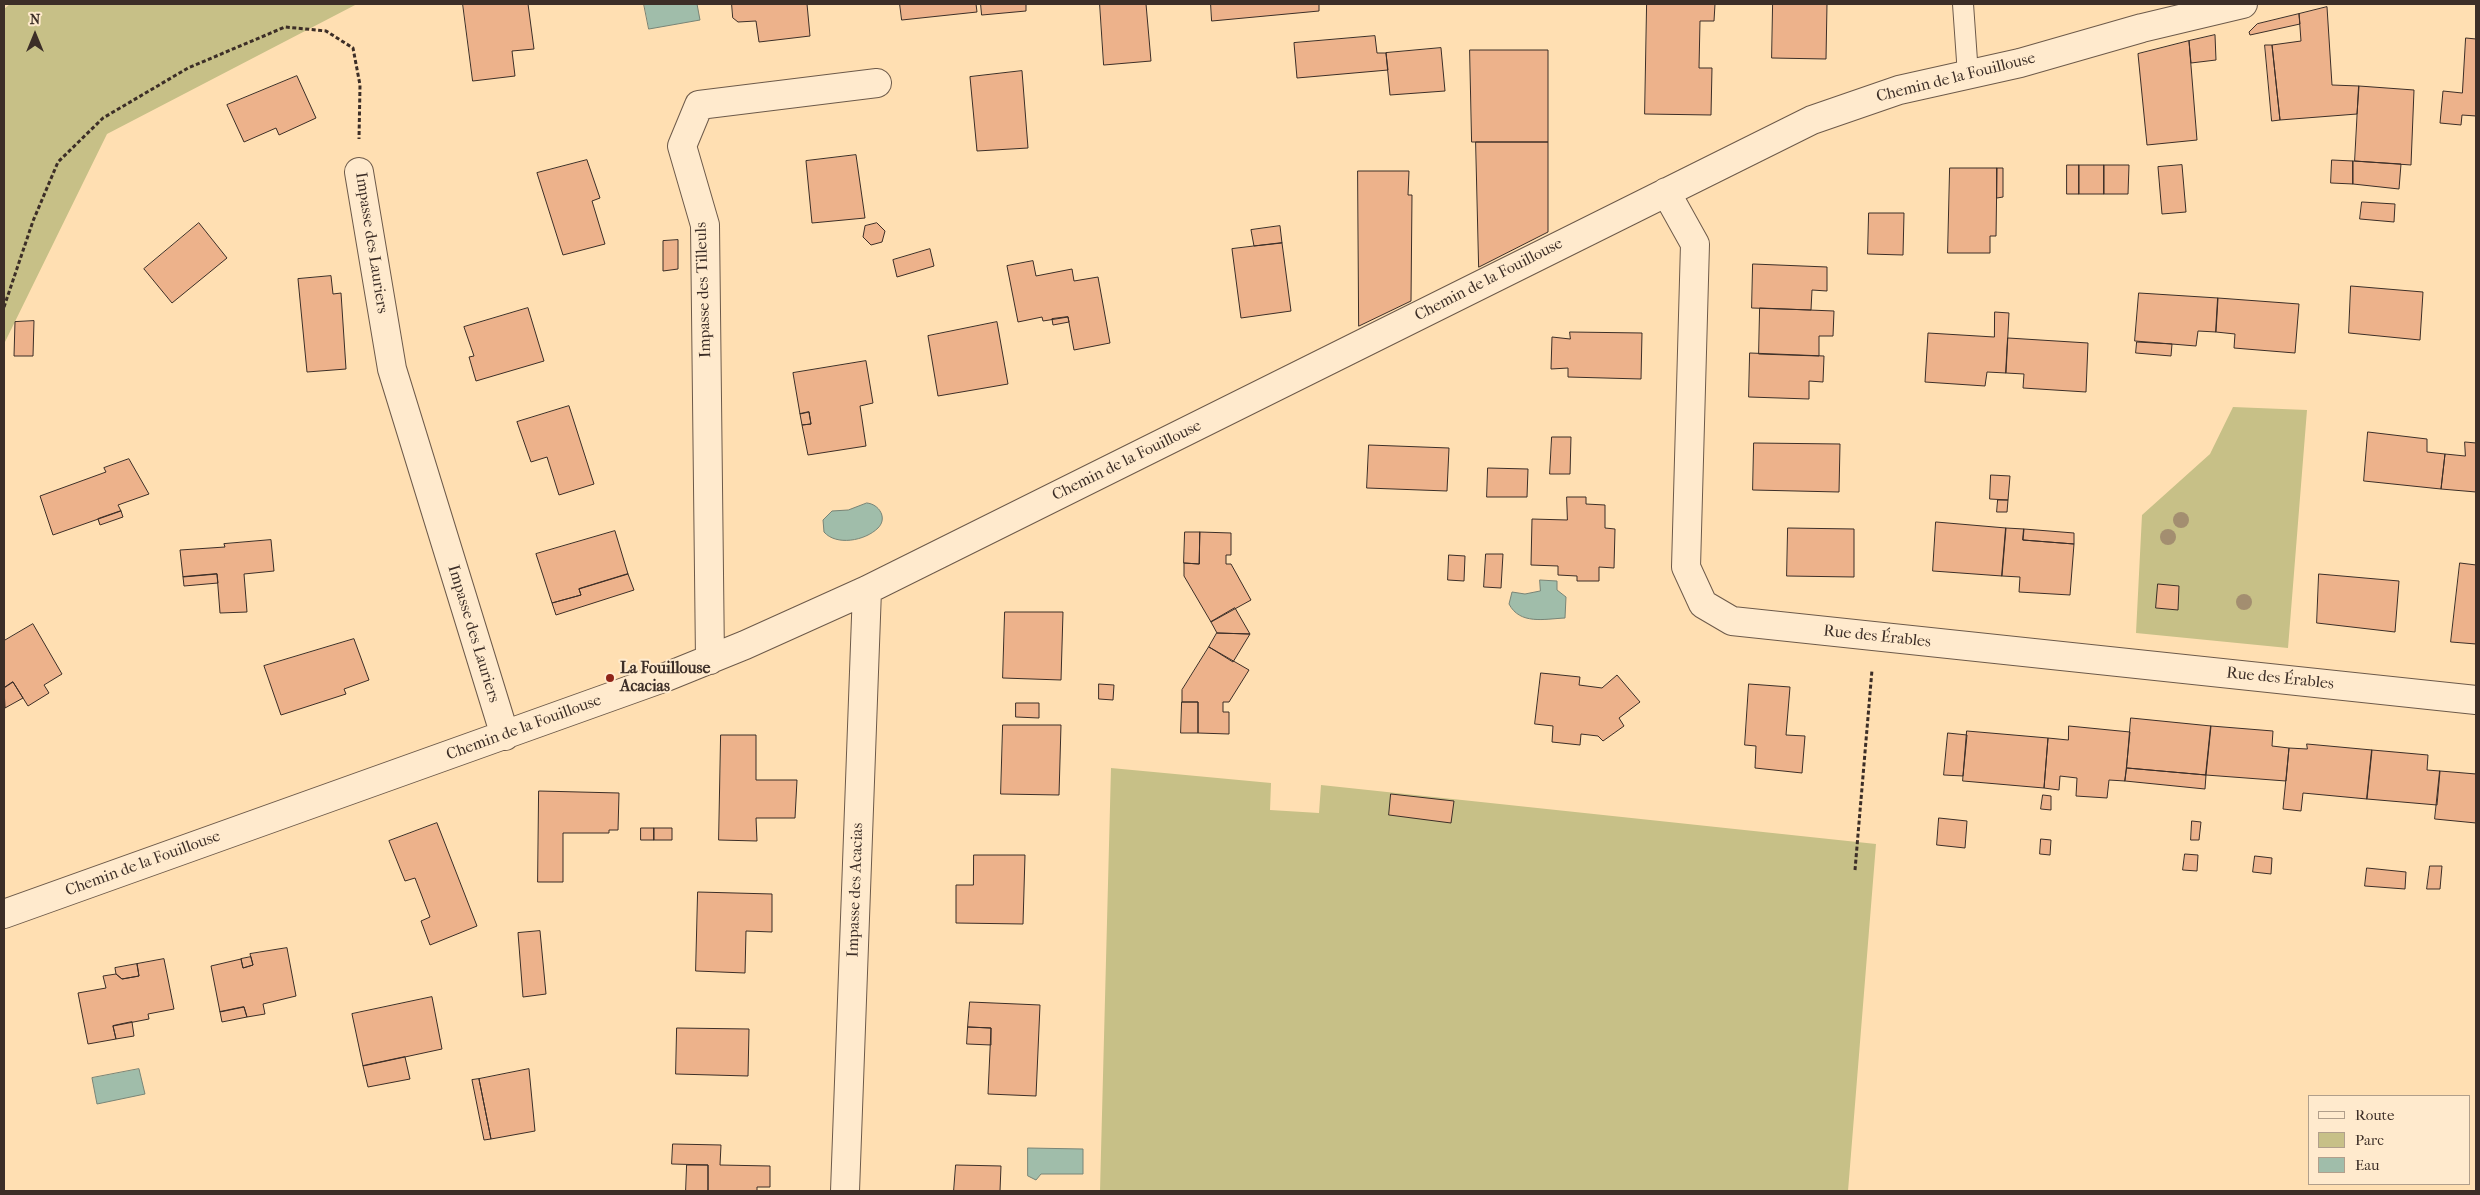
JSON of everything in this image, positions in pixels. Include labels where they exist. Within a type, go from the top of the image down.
[{"type":"street","name":"Chemin de la Fouillouse","points":[[4,914],[505,736],[710,660],[867,590],[1812,120],[1899,90],[2020,63],[2142,28],[2244,4]]},
{"type":"street","name":"Impasse des Tilleuls","points":[[710,660],[705,225],[682,146],[699,105],[877,83]]},
{"type":"street","name":"Impasse des Lauriers","points":[[359,172],[392,369],[505,736]]},
{"type":"street","name":"Rue des Érables","points":[[1666,192],[1695,244],[1686,567],[1703,604],[1732,621],[2476,700]]},
{"type":"street","name":"Impasse des Acacias","points":[[845,1191],[867,590]]},
{"type":"lane","points":[[1963,4],[1968,75]]},
{"type":"path","name":"Impasse des Lauriers","points":[[4,306],[32,221],[58,162],[103,118],[188,68],[285,27],[326,31],[353,48],[360,85],[359,172]]},
{"type":"path","points":[[1854,870],[1875,637]]},
{"type":"green space","points":[[10,4],[357,4],[107,134],[4,344],[4,9]]},
{"type":"green space","points":[[2233,407],[2307,410],[2288,648],[2136,633],[2142,515],[2210,454]]},
{"type":"green space","points":[[1111,768],[1271,783],[1270,810],[1319,813],[1321,785],[1876,844],[1848,1191],[1100,1191]]},
{"type":"water","points":[[644,4],[697,4],[700,20],[649,29]]},
{"type":"water","points":[[867,503],[875,506],[881,512],[882,520],[878,528],[866,536],[851,540],[836,539],[824,532],[823,520],[832,511],[848,510]]},
{"type":"water","points":[[1540,580],[1557,581],[1557,590],[1566,597],[1565,618],[1541,620],[1526,618],[1514,611],[1509,604],[1512,592],[1525,594],[1540,591]]},
{"type":"water","points":[[139,1069],[145,1094],[97,1104],[92,1078]]},
{"type":"water","points":[[1028,1148],[1083,1149],[1083,1174],[1041,1174],[1036,1180],[1028,1176]]},
{"type":"building","points":[[463,4],[528,4],[534,49],[512,51],[515,76],[473,81]]},
{"type":"building","points":[[732,4],[807,4],[810,36],[759,42],[756,21],[738,22],[733,18]]},
{"type":"building","points":[[900,4],[976,4],[977,12],[902,20]]},
{"type":"building","points":[[981,4],[1026,4],[1026,11],[982,15]]},
{"type":"building","points":[[1100,4],[1146,4],[1151,61],[1104,65]]},
{"type":"building","points":[[1211,4],[1319,4],[1319,11],[1212,21]]},
{"type":"building","points":[[1647,4],[1715,4],[1714,21],[1700,21],[1699,68],[1712,68],[1711,115],[1645,114]]},
{"type":"building","points":[[1773,4],[1827,4],[1826,59],[1772,58]]},
{"type":"building","points":[[2327,7],[2332,85],[2359,86],[2357,114],[2280,120],[2272,45],[2301,41],[2299,14]]},
{"type":"building","points":[[2299,14],[2300,24],[2250,35],[2249,32],[2257,24]]},
{"type":"building","points":[[2215,35],[2216,60],[2191,63],[2189,41]]},
{"type":"building","points":[[1375,36],[1377,53],[1386,53],[1388,70],[1297,78],[1294,43]]},
{"type":"building","points":[[2466,38],[2476,39],[2476,116],[2462,115],[2461,125],[2440,123],[2443,91],[2462,93]]},
{"type":"building","points":[[2189,41],[2197,140],[2147,145],[2138,54]]},
{"type":"building","points":[[2265,45],[2272,45],[2280,120],[2272,121]]},
{"type":"building","points":[[1441,48],[1445,91],[1390,95],[1386,53]]},
{"type":"building","points":[[1470,50],[1548,50],[1548,142],[1472,142]]},
{"type":"building","points":[[1022,71],[1028,148],[977,151],[970,77]]},
{"type":"building","points":[[297,76],[316,118],[279,135],[276,128],[244,142],[227,105]]},
{"type":"building","points":[[2359,86],[2414,90],[2411,165],[2355,161]]},
{"type":"building","points":[[1476,142],[1548,142],[1548,232],[1479,267]]},
{"type":"building","points":[[856,155],[865,218],[812,223],[806,161]]},
{"type":"building","points":[[587,160],[600,198],[592,201],[605,244],[563,255],[537,173]]},
{"type":"building","points":[[2332,160],[2353,161],[2353,184],[2331,183]]},
{"type":"building","points":[[2353,161],[2401,164],[2399,189],[2353,184]]},
{"type":"building","points":[[2067,165],[2079,165],[2079,194],[2067,194]]},
{"type":"building","points":[[2079,165],[2104,165],[2104,194],[2079,194]]},
{"type":"building","points":[[2104,165],[2129,165],[2128,194],[2104,194]]},
{"type":"building","points":[[2182,165],[2186,212],[2162,214],[2158,167]]},
{"type":"building","points":[[1950,168],[1997,168],[1996,236],[1990,236],[1990,253],[1948,253]]},
{"type":"building","points":[[1997,168],[2003,168],[2003,197],[1997,198]]},
{"type":"building","points":[[1358,171],[1409,171],[1408,195],[1412,195],[1411,301],[1359,326]]},
{"type":"building","points":[[2362,202],[2395,204],[2394,222],[2360,219]]},
{"type":"building","points":[[1869,213],[1904,213],[1903,255],[1868,254]]},
{"type":"building","points":[[199,223],[227,258],[172,303],[144,269]]},
{"type":"building","points":[[877,223],[885,231],[882,242],[871,245],[863,237],[865,226]]},
{"type":"building","points":[[1280,226],[1282,243],[1254,246],[1251,230]]},
{"type":"building","points":[[678,240],[678,269],[663,271],[663,241]]},
{"type":"building","points":[[1282,243],[1291,311],[1241,318],[1232,249]]},
{"type":"building","points":[[930,249],[934,266],[897,277],[893,260]]},
{"type":"building","points":[[1033,261],[1036,276],[1072,269],[1074,281],[1098,277],[1110,343],[1074,350],[1068,317],[1043,321],[1042,317],[1018,322],[1007,266]]},
{"type":"building","points":[[1753,264],[1827,267],[1827,291],[1812,290],[1811,310],[1752,308]]},
{"type":"building","points":[[331,276],[333,294],[341,293],[346,369],[307,372],[298,279]]},
{"type":"building","points":[[2351,286],[2423,292],[2420,340],[2349,333]]},
{"type":"building","points":[[2139,293],[2218,298],[2216,332],[2198,331],[2196,346],[2135,341]]},
{"type":"building","points":[[2218,298],[2299,304],[2295,353],[2234,348],[2235,334],[2216,332]]},
{"type":"building","points":[[528,308],[544,361],[476,381],[469,357],[474,356],[464,327]]},
{"type":"building","points":[[1760,308],[1834,311],[1833,336],[1819,336],[1819,356],[1759,354]]},
{"type":"building","points":[[1995,312],[2009,313],[2006,373],[1987,372],[1985,386],[1925,382],[1928,333],[1994,337]]},
{"type":"building","points":[[1068,317],[1069,322],[1053,325],[1052,319]]},
{"type":"building","points":[[34,321],[33,356],[14,356],[15,322]]},
{"type":"building","points":[[997,322],[1008,384],[938,396],[928,336]]},
{"type":"building","points":[[1570,332],[1642,333],[1641,379],[1568,377],[1568,368],[1551,369],[1552,337],[1570,339]]},
{"type":"building","points":[[2008,338],[2088,343],[2086,392],[2023,388],[2024,374],[2006,373]]},
{"type":"building","points":[[2137,342],[2172,344],[2171,356],[2136,353]]},
{"type":"building","points":[[1750,353],[1824,356],[1823,382],[1809,381],[1809,399],[1749,397]]},
{"type":"building","points":[[866,361],[873,403],[860,406],[866,446],[808,455],[802,425],[811,424],[809,412],[800,414],[793,373]]},
{"type":"building","points":[[569,406],[594,484],[559,495],[547,457],[531,462],[517,422]]},
{"type":"building","points":[[809,412],[811,424],[802,425],[800,414]]},
{"type":"building","points":[[2368,432],[2427,439],[2427,452],[2445,454],[2441,489],[2364,481]]},
{"type":"building","points":[[1552,437],[1571,437],[1570,474],[1550,474]]},
{"type":"building","points":[[2465,442],[2476,443],[2476,492],[2441,489],[2445,454],[2465,456]]},
{"type":"building","points":[[1754,443],[1840,444],[1839,492],[1753,490]]},
{"type":"building","points":[[1369,445],[1449,448],[1447,491],[1367,488]]},
{"type":"building","points":[[129,459],[149,494],[118,505],[121,511],[53,535],[40,496],[106,472],[104,468]]},
{"type":"building","points":[[1488,468],[1528,469],[1527,497],[1487,497]]},
{"type":"building","points":[[1991,475],[2010,476],[2008,500],[1990,499]]},
{"type":"building","points":[[1567,497],[1586,497],[1586,504],[1605,505],[1605,528],[1615,529],[1614,568],[1599,567],[1599,581],[1577,581],[1577,576],[1558,575],[1558,566],[1531,565],[1532,519],[1567,520]]},
{"type":"building","points":[[1998,500],[2008,500],[2007,512],[1997,512]]},
{"type":"building","points":[[121,511],[123,517],[100,525],[98,519]]},
{"type":"building","points":[[1936,522],[2006,528],[2002,576],[1933,571]]},
{"type":"building","points":[[1788,528],[1854,529],[1854,577],[1787,576]]},
{"type":"building","points":[[2006,528],[2024,529],[2023,540],[2074,544],[2070,595],[2019,592],[2020,577],[2002,576]]},
{"type":"building","points":[[2024,529],[2074,533],[2074,544],[2023,540]]},
{"type":"building","points":[[615,531],[628,574],[579,589],[581,595],[552,603],[536,554]]},
{"type":"building","points":[[1185,532],[1200,532],[1199,564],[1184,563]]},
{"type":"building","points":[[1200,532],[1231,533],[1231,555],[1226,555],[1226,564],[1231,564],[1251,600],[1211,622],[1184,576],[1184,563],[1199,564]]},
{"type":"building","points":[[271,540],[274,571],[244,574],[247,612],[220,613],[217,574],[183,577],[180,550],[225,547],[224,544]]},
{"type":"building","points":[[1486,554],[1503,554],[1501,588],[1484,587]]},
{"type":"building","points":[[1449,555],[1465,556],[1464,581],[1448,580]]},
{"type":"building","points":[[2460,563],[2476,565],[2476,644],[2451,642]]},
{"type":"building","points":[[217,574],[218,583],[184,586],[183,577]]},
{"type":"building","points":[[628,574],[634,590],[556,615],[552,603],[581,595],[579,589]]},
{"type":"building","points":[[2319,574],[2399,581],[2395,632],[2317,623]]},
{"type":"building","points":[[2158,584],[2179,586],[2178,610],[2156,608]]},
{"type":"building","points":[[1235,608],[1250,634],[1217,633],[1211,622]]},
{"type":"building","points":[[1005,612],[1063,612],[1061,680],[1003,678]]},
{"type":"building","points":[[33,624],[62,674],[44,685],[49,693],[28,706],[13,682],[4,688],[4,641]]},
{"type":"building","points":[[1217,633],[1250,634],[1233,662],[1209,647]]},
{"type":"building","points":[[354,639],[369,680],[344,689],[346,694],[281,715],[264,666]]},
{"type":"building","points":[[1209,647],[1249,670],[1229,702],[1223,702],[1223,712],[1229,712],[1229,734],[1198,733],[1198,702],[1182,702],[1182,690]]},
{"type":"building","points":[[1541,673],[1580,677],[1579,685],[1602,688],[1617,675],[1640,702],[1619,718],[1624,726],[1603,741],[1598,736],[1581,734],[1580,745],[1552,742],[1553,726],[1535,724]]},
{"type":"building","points":[[13,682],[23,698],[5,708],[4,688]]},
{"type":"building","points":[[1099,684],[1114,685],[1113,700],[1099,699]]},
{"type":"building","points":[[1749,684],[1790,687],[1786,735],[1805,736],[1802,773],[1755,768],[1756,746],[1745,745]]},
{"type":"building","points":[[1182,702],[1198,702],[1198,733],[1181,733]]},
{"type":"building","points":[[1016,703],[1039,703],[1039,718],[1016,717]]},
{"type":"building","points":[[2131,718],[2211,726],[2206,775],[2127,768]]},
{"type":"building","points":[[1003,725],[1061,725],[1059,795],[1001,794]]},
{"type":"building","points":[[2069,726],[2130,732],[2125,781],[2109,780],[2107,798],[2076,796],[2077,778],[2060,776],[2059,790],[2044,788],[2048,738],[2068,740]]},
{"type":"building","points":[[2211,726],[2273,731],[2272,746],[2289,748],[2286,781],[2206,775]]},
{"type":"building","points":[[1967,731],[2048,738],[2044,788],[1963,781]]},
{"type":"building","points":[[1948,733],[1967,735],[1963,776],[1944,775]]},
{"type":"building","points":[[721,735],[756,735],[756,780],[797,780],[795,818],[756,818],[757,841],[719,840]]},
{"type":"building","points":[[2307,744],[2372,750],[2367,799],[2303,793],[2301,811],[2283,809],[2289,748],[2307,749]]},
{"type":"building","points":[[2372,750],[2428,755],[2427,770],[2440,771],[2437,805],[2367,799]]},
{"type":"building","points":[[2127,768],[2206,775],[2205,789],[2125,781]]},
{"type":"building","points":[[2440,771],[2476,774],[2476,823],[2435,819]]},
{"type":"building","points":[[539,791],[619,793],[618,830],[609,830],[609,833],[563,833],[563,882],[538,882]]},
{"type":"building","points":[[1391,794],[1454,801],[1451,823],[1389,815]]},
{"type":"building","points":[[2043,795],[2051,796],[2051,810],[2041,809]]},
{"type":"building","points":[[1939,818],[1967,821],[1965,848],[1937,845]]},
{"type":"building","points":[[2192,821],[2201,822],[2199,840],[2191,840]]},
{"type":"building","points":[[437,823],[477,926],[430,945],[421,921],[430,917],[415,878],[405,881],[389,841]]},
{"type":"building","points":[[641,828],[654,828],[654,840],[641,840]]},
{"type":"building","points":[[654,828],[672,828],[672,840],[654,840]]},
{"type":"building","points":[[2041,839],[2051,840],[2050,855],[2040,854]]},
{"type":"building","points":[[2185,854],[2198,855],[2197,871],[2183,870]]},
{"type":"building","points":[[974,855],[1025,855],[1023,924],[956,923],[956,885],[973,885]]},
{"type":"building","points":[[2255,856],[2272,858],[2271,874],[2253,872]]},
{"type":"building","points":[[2430,866],[2442,866],[2440,889],[2427,889]]},
{"type":"building","points":[[2367,868],[2406,872],[2405,889],[2365,886]]},
{"type":"building","points":[[698,892],[772,894],[772,932],[746,931],[745,973],[696,971]]},
{"type":"building","points":[[540,931],[546,994],[523,997],[518,933]]},
{"type":"building","points":[[287,948],[296,996],[263,1004],[265,1014],[247,1017],[244,1007],[220,1012],[211,966],[241,959],[243,968],[253,965],[250,954]]},
{"type":"building","points":[[251,957],[253,965],[243,968],[241,959]]},
{"type":"building","points":[[164,959],[174,1009],[148,1014],[149,1019],[113,1026],[116,1039],[88,1044],[78,993],[106,988],[103,976],[116,974],[122,979],[139,976],[137,964]]},
{"type":"building","points":[[137,964],[139,976],[122,979],[116,974],[115,968]]},
{"type":"building","points":[[432,997],[442,1049],[363,1066],[352,1014]]},
{"type":"building","points":[[970,1002],[1040,1005],[1036,1096],[988,1094],[991,1028],[968,1027]]},
{"type":"building","points":[[244,1007],[247,1017],[222,1022],[220,1012]]},
{"type":"building","points":[[132,1022],[134,1036],[116,1039],[113,1026]]},
{"type":"building","points":[[968,1027],[991,1028],[991,1045],[967,1044]]},
{"type":"building","points":[[677,1028],[749,1029],[748,1076],[676,1074]]},
{"type":"building","points":[[405,1057],[410,1079],[368,1087],[363,1066]]},
{"type":"building","points":[[529,1069],[535,1131],[491,1139],[479,1079]]},
{"type":"building","points":[[479,1079],[491,1139],[484,1140],[472,1080]]},
{"type":"building","points":[[673,1144],[721,1145],[720,1165],[770,1166],[770,1187],[757,1187],[757,1191],[708,1191],[708,1165],[672,1164]]},
{"type":"building","points":[[687,1165],[708,1165],[708,1191],[686,1191]]},
{"type":"building","points":[[956,1165],[1001,1166],[1000,1191],[954,1191]]},
{"type":"place","name":"La Fouillouse Acacias","points":[[610,678]]}]
